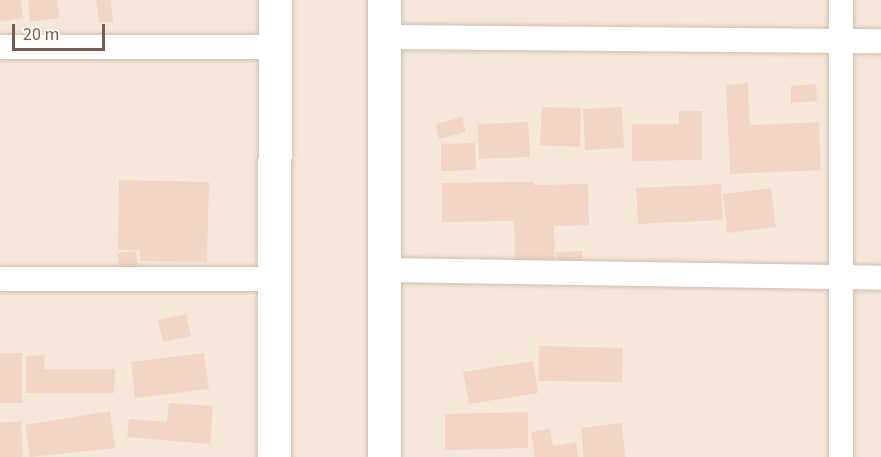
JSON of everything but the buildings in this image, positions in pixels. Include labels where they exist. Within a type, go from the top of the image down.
[{"type":"street","points":[[274,457],[275,0]]},
{"type":"street","points":[[384,0],[384,457]]},
{"type":"street","points":[[841,0],[841,457]]},
{"type":"street","points":[[384,37],[881,41]]},
{"type":"street","points":[[0,46],[275,47]]},
{"type":"street","points":[[384,270],[881,278]]},
{"type":"street","points":[[0,279],[274,279]]},
{"type":"shaded area","points":[[0,0],[881,0],[881,457],[0,457]]}]
